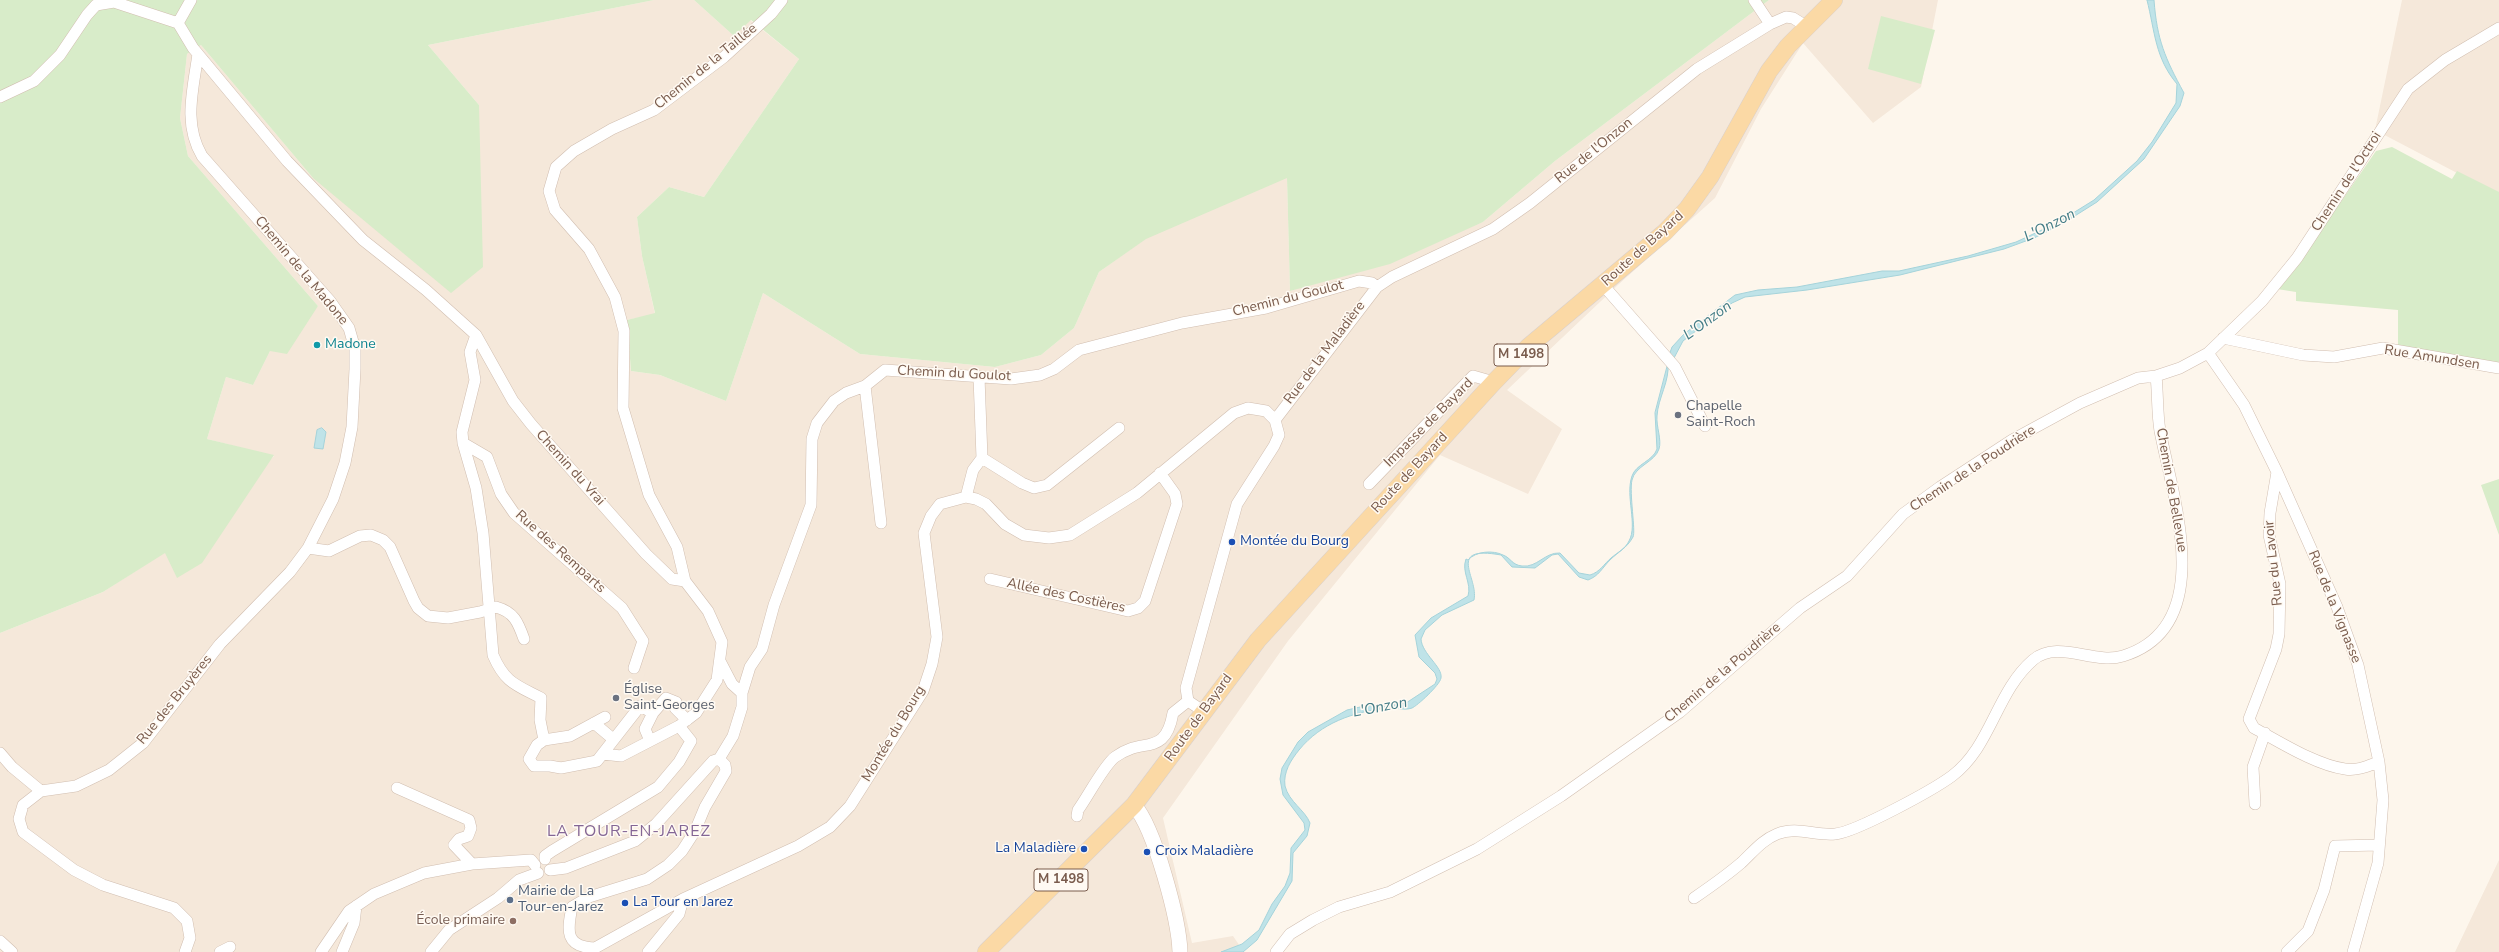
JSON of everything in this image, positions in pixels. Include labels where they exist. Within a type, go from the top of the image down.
[{"type":"main road","name":"Route de Bayard","points":[[986,952],[1134,805],[1154,781],[1203,712],[1258,640],[1494,382],[1528,347],[1665,232],[1687,209],[1710,177],[1770,71],[1806,26],[1834,0]]},
{"type":"main road","points":[[1134,805],[1145,823],[1170,896],[1180,935],[1180,952]]},
{"type":"street","points":[[0,97],[34,81],[60,55],[87,15],[96,5],[114,2],[178,23],[191,0]]},
{"type":"street","name":"Chemin de la Taillée","points":[[685,581],[677,547],[649,495],[623,408],[624,331],[615,296],[589,249],[555,210],[549,191],[556,167],[574,151],[612,129],[654,110],[724,57],[771,14],[782,0]]},
{"type":"street","points":[[1754,0],[1770,24]]},
{"type":"street","name":"Rue de l'Onzon","points":[[1377,287],[1392,277],[1493,229],[1530,203],[1697,69],[1770,24],[1786,17],[1793,18],[1806,26]]},
{"type":"street","name":"Chemin du Vrai","points":[[178,23],[198,54],[287,161],[363,240],[426,290],[476,336],[513,401],[531,424],[646,554],[672,579],[685,581]]},
{"type":"street","name":"Chemin de l'Octroi","points":[[2208,353],[2262,300],[2298,258],[2408,89],[2445,60],[2499,28]]},
{"type":"street","name":"Chemin de la Madone","points":[[198,54],[190,123],[196,146],[202,156],[330,301],[349,328],[354,349],[350,444],[333,499],[308,548]]},
{"type":"street","name":"Chemin du Goulot","points":[[719,759],[733,736],[742,707],[742,693],[750,667],[762,649],[774,605],[810,505],[812,439],[817,423],[834,401],[846,393],[865,386],[885,370],[1012,379],[1040,375],[1054,369],[1079,350],[1182,323],[1266,308],[1359,281],[1372,283],[1377,287]]},
{"type":"street","points":[[1602,284],[1675,367],[1705,426]]},
{"type":"street","name":"Rue de la Maladière","points":[[1275,420],[1377,287]]},
{"type":"street","points":[[476,336],[470,346],[475,380],[463,423],[463,443],[476,488],[483,534],[493,655],[500,672],[515,684],[541,698],[540,720],[544,740]]},
{"type":"street","name":"Rue Amundsen","points":[[2223,338],[2303,355],[2334,358],[2384,348],[2499,368]]},
{"type":"street","points":[[2156,376],[2180,368],[2208,353]]},
{"type":"street","name":"Rue de la Vignasse","points":[[2208,353],[2244,405],[2277,472],[2337,608],[2358,665],[2379,762],[2383,800],[2378,863],[2353,952]]},
{"type":"street","name":"Impasse de Bayard","points":[[1369,484],[1473,376],[1494,382]]},
{"type":"street","name":"Chemin de Bellevue","points":[[1694,898],[1724,877],[1762,843],[1777,834],[1790,830],[1836,834],[1862,825],[1951,777],[1968,762],[2021,673],[2034,660],[2046,652],[2103,658],[2123,656],[2144,645],[2160,633],[2171,614],[2181,589],[2183,562],[2181,530],[2160,428],[2156,376]]},
{"type":"street","name":"Chemin de la Poudrière","points":[[1276,952],[1290,934],[1313,920],[1339,907],[1390,892],[1477,849],[1561,796],[1680,712],[1800,608],[1846,576],[1903,514],[1940,487],[2012,440],[2080,403],[2138,378],[2156,376]]},
{"type":"street","points":[[979,377],[982,458],[973,470],[966,497],[976,499],[986,504],[1005,524],[1024,535],[1049,538],[1070,536],[1137,493],[1234,413],[1248,408],[1266,411],[1275,420],[1279,435],[1274,446],[1237,504],[1186,688],[1188,701],[1203,712]]},
{"type":"street","points":[[865,386],[881,523]]},
{"type":"street","points":[[982,458],[1022,483],[1034,488],[1047,485],[1119,428]]},
{"type":"street","name":"Rue des Remparts","points":[[463,443],[487,457],[501,494],[514,513],[622,608],[643,641],[634,668]]},
{"type":"street","name":"Rue du Lavoir","points":[[2277,472],[2270,513],[2269,535],[2280,584],[2279,634],[2276,649],[2249,719],[2254,728],[2327,764],[2346,769],[2362,768],[2379,762]]},
{"type":"street","name":"Allée des Costières","points":[[990,579],[1128,611],[1138,608],[1145,601],[1177,504],[1175,494],[1160,474]]},
{"type":"street","name":"Montée du Bourg","points":[[719,759],[726,765],[726,771],[705,807],[695,831],[682,851],[668,865],[647,879],[589,898],[572,907],[567,928],[572,942],[582,948],[595,948],[683,899],[798,846],[830,827],[850,806],[923,691],[932,664],[937,637],[924,533],[931,516],[940,504],[966,497]]},
{"type":"street","points":[[308,548],[329,551],[360,536],[370,535],[383,540],[390,547],[418,608],[428,616],[448,618],[480,612],[488,608],[496,607],[509,612],[517,621],[524,639]]},
{"type":"street","name":"Rue des Bruyères","points":[[185,952],[190,938],[187,921],[174,908],[103,885],[74,870],[23,832],[19,819],[23,805],[41,791],[76,786],[109,770],[143,743],[220,644],[290,572],[308,548]]},
{"type":"street","points":[[603,754],[621,756],[683,723],[696,713],[717,680],[722,642],[718,629],[708,611],[685,581]]},
{"type":"street","points":[[720,661],[732,684],[742,693]]},
{"type":"street","points":[[548,864],[544,856],[658,786],[679,762],[691,741],[675,708],[676,702],[666,698],[653,713],[645,729],[650,741]]},
{"type":"street","points":[[1077,816],[1078,810],[1114,758],[1131,749],[1161,741],[1170,729],[1173,713],[1188,701]]},
{"type":"street","points":[[605,717],[570,736],[544,740],[536,745],[529,759],[534,766],[561,768],[597,761],[640,706],[653,713]]},
{"type":"street","points":[[594,723],[614,739]]},
{"type":"street","points":[[2255,804],[2253,767],[2265,733]]},
{"type":"street","points":[[0,753],[12,767],[41,791]]},
{"type":"street","points":[[537,869],[537,861],[566,868],[635,841],[656,824],[713,761],[719,759]]},
{"type":"street","points":[[397,788],[469,820],[471,828],[468,836],[459,839],[454,846],[472,864]]},
{"type":"street","points":[[2287,952],[2308,931],[2324,890],[2335,846],[2380,845]]},
{"type":"street","points":[[321,952],[349,911],[374,894],[424,873],[472,864],[531,860],[537,869]]},
{"type":"street","points":[[431,952],[449,930],[498,898],[519,880],[537,869]]},
{"type":"street","points":[[648,952],[678,914],[683,899]]},
{"type":"street","points":[[342,952],[354,923],[356,906]]},
{"type":"street","points":[[0,941],[12,952]]},
{"type":"street","points":[[220,952],[230,947]]},
{"type":"shaded area","points":[[654,0],[694,0],[734,36],[750,20],[799,59],[704,197],[669,187],[637,217],[642,256],[655,314],[627,320],[631,371],[660,375],[726,401],[763,293],[860,354],[995,367],[1041,355],[1074,328],[1099,272],[1146,238],[1287,177],[1290,291],[1483,222],[1555,161],[1769,0],[1938,0],[1921,87],[1873,123],[1803,43],[1761,109],[1715,198],[1619,284],[1507,390],[1562,429],[1528,494],[1440,455],[1288,641],[1163,818],[1192,943],[1233,936],[1244,952],[0,952],[0,633],[103,592],[165,552],[274,456],[207,439],[226,377],[253,385],[270,351],[318,306],[188,156],[180,118],[187,54],[201,45],[313,178],[479,105],[428,45]]},
{"type":"shaded area","points":[[2402,0],[2499,0],[2499,195],[2375,130]]},
{"type":"shaded area","points":[[2499,860],[2499,952],[2455,952]]},
{"type":"green space","points":[[0,0],[654,0],[428,45],[479,105],[483,267],[451,293],[313,178],[201,45],[187,54],[180,118],[188,156],[318,306],[287,354],[270,351],[253,385],[226,377],[207,439],[274,455],[202,563],[177,578],[165,553],[103,592],[0,633]]},
{"type":"green space","points":[[694,0],[1769,0],[1555,161],[1483,222],[1390,264],[1290,291],[1287,178],[1146,239],[1099,272],[1074,328],[1041,355],[995,367],[860,354],[763,293],[726,401],[660,375],[631,371],[627,320],[655,313],[642,256],[637,217],[669,187],[704,197],[799,59],[751,20],[734,36]]},
{"type":"green space","points":[[1881,16],[1935,30],[1921,84],[1868,69]]},
{"type":"green space","points":[[2392,147],[2452,179],[2457,171],[2499,192],[2499,364],[2398,346],[2398,310],[2296,301],[2296,292],[2277,289],[2293,271],[2376,151]]},
{"type":"green space","points":[[2499,479],[2499,535],[2481,485]]},
{"type":"water","name":"L'Onzon","points":[[2147,0],[2154,0],[2157,26],[2163,48],[2184,93],[2180,106],[2144,159],[2097,202],[2062,224],[2034,238],[2004,249],[1900,275],[1807,290],[1745,297],[1732,303],[1683,341],[1674,358],[1668,358],[1672,347],[1684,334],[1735,295],[1758,290],[1797,287],[1882,271],[1899,271],[1968,256],[2016,242],[2057,223],[2094,200],[2137,161],[2152,142],[2176,103],[2177,84],[2164,64],[2160,54]]},
{"type":"water","points":[[1668,363],[1666,383],[1659,403],[1657,416],[1660,441],[1659,449],[1654,457],[1637,471],[1632,480],[1631,494],[1634,534],[1631,541],[1610,560],[1598,574],[1588,580],[1579,577],[1558,554],[1552,555],[1535,568],[1512,567],[1501,555],[1484,553],[1477,554],[1485,552],[1499,553],[1506,556],[1516,564],[1527,566],[1537,563],[1555,553],[1560,553],[1579,573],[1590,575],[1599,570],[1627,544],[1632,527],[1630,484],[1632,476],[1637,468],[1652,457],[1657,449],[1655,413]]},
{"type":"water","points":[[322,428],[326,432],[323,449],[314,448],[317,430]]},
{"type":"water","name":"L'Onzon","points":[[1466,559],[1469,559],[1468,566],[1474,591],[1474,600],[1442,615],[1425,630],[1421,639],[1422,645],[1441,674],[1440,681],[1433,690],[1412,708],[1374,710],[1362,712],[1338,720],[1317,733],[1299,750],[1293,758],[1286,771],[1285,786],[1290,797],[1305,814],[1310,823],[1307,836],[1293,853],[1292,881],[1257,940],[1243,952],[1221,952],[1242,944],[1259,930],[1272,904],[1285,886],[1290,873],[1291,848],[1305,830],[1304,823],[1283,795],[1280,779],[1282,768],[1298,742],[1308,732],[1347,710],[1369,705],[1388,706],[1406,703],[1435,684],[1437,679],[1435,673],[1419,657],[1415,635],[1431,618],[1468,596],[1469,587],[1465,573],[1465,564]]},
{"type":"place","name":"Madone","points":[[317,345]]},
{"type":"place","name":"Chapelle Saint-Roch","points":[[1678,415]]},
{"type":"place","name":"Montée du Bourg","points":[[1232,542]]},
{"type":"place","name":"Église Saint-Georges","points":[[616,698]]},
{"type":"place","name":"La Maladière","points":[[1084,849]]},
{"type":"place","name":"Croix Maladière","points":[[1147,852]]},
{"type":"place","name":"Mairie de La Tour-en-Jarez","points":[[510,900]]},
{"type":"place","name":"La Tour en Jarez","points":[[625,903]]},
{"type":"place","name":"École primaire","points":[[513,921]]},
{"type":"district","name":"LA TOUR-EN-JAREZ","points":[[629,832]]}]
